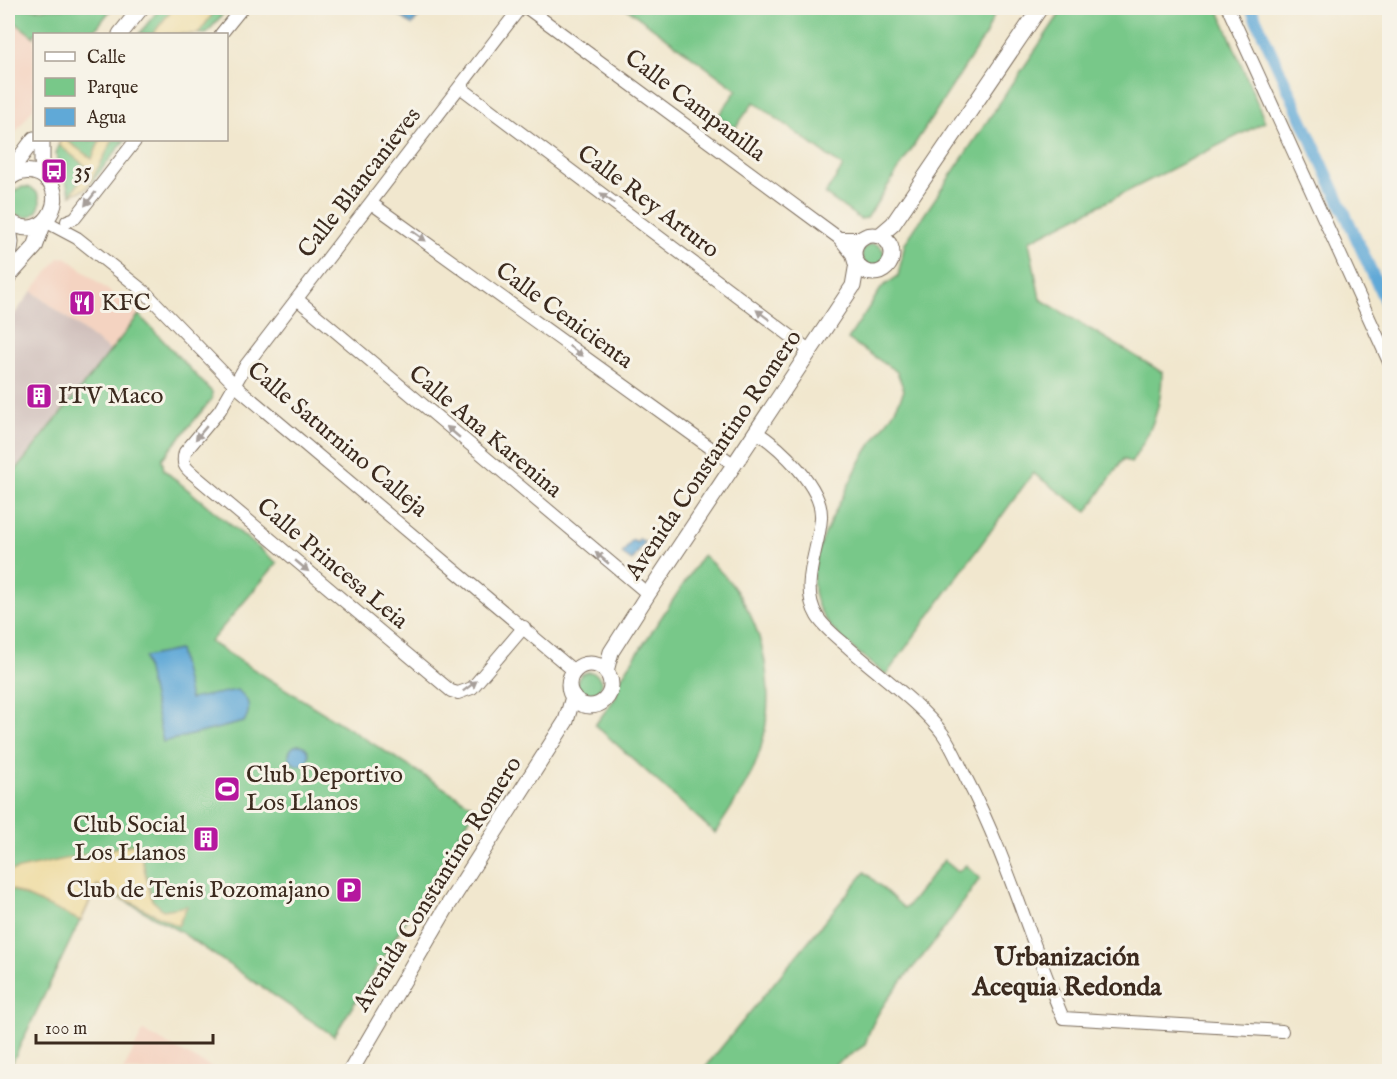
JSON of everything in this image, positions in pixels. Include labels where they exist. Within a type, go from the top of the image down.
[{"type":"street","points":[[121,33],[141,8]]},
{"type":"street","points":[[221,33],[242,8]]},
{"type":"street","name":"Calle Blancanieves","points":[[235,385],[246,365],[519,8]]},
{"type":"street","name":"Calle Campanilla","points":[[527,8],[839,238],[856,261]]},
{"type":"street","points":[[886,236],[1041,8]]},
{"type":"street","points":[[1228,8],[1389,364]]},
{"type":"street","name":"Calle Rey Arturo","points":[[460,87],[809,350]]},
{"type":"street","points":[[33,140],[16,163],[12,174],[32,172],[46,179]]},
{"type":"street","points":[[8,277],[35,247],[44,222],[53,210],[54,194],[46,179],[42,161],[42,141]]},
{"type":"street","points":[[67,221],[75,218],[135,141]]},
{"type":"street","name":"Calle Saturnino Calleja","points":[[54,194],[76,238]]},
{"type":"street","name":"Calle Cenicienta","points":[[371,203],[733,464]]},
{"type":"street","points":[[8,220],[21,227],[29,228],[44,222]]},
{"type":"street","points":[[8,220],[11,242],[8,266]]},
{"type":"street","name":"Calle Saturnino Calleja","points":[[44,222],[76,238],[146,293],[235,385],[574,671]]},
{"type":"street","points":[[862,238],[855,249],[856,261],[871,273],[877,273],[888,266],[893,254],[886,236]]},
{"type":"street","points":[[839,238],[886,236]]},
{"type":"street","name":"Avenida Constantino Romero","points":[[855,282],[856,261]]},
{"type":"street","name":"Avenida Constantino Romero","points":[[600,668],[855,282],[871,273]]},
{"type":"street","name":"Calle Ana Karenina","points":[[297,299],[648,594]]},
{"type":"street","name":"Calle Princesa Leia","points":[[235,385],[220,410],[185,452],[184,466],[452,691],[458,693],[472,688],[524,627]]},
{"type":"street","points":[[756,431],[771,442],[795,467],[810,484],[819,501],[821,516],[819,533],[810,567],[811,594],[817,616],[943,734],[988,820],[1040,964],[1063,1018],[1282,1031]]},
{"type":"street","points":[[580,667],[600,668],[611,683],[609,696],[599,705],[579,702],[569,684],[574,671],[580,667]]},
{"type":"street","name":"Avenida Constantino Romero","points":[[350,1071],[445,910],[579,702]]},
{"type":"shaded area","points":[[8,17],[33,37],[33,108],[8,143]]},
{"type":"shaded area","points":[[66,257],[139,315],[110,351],[32,291],[59,258]]},
{"type":"shaded area","points":[[32,291],[110,351],[15,470],[8,464],[8,323]]},
{"type":"shaded area","points":[[143,1031],[218,1071],[123,1071]]},
{"type":"green space","points":[[8,8],[112,8],[93,33],[33,33],[33,36],[8,17]]},
{"type":"green space","points":[[160,8],[228,8],[207,33],[140,33]]},
{"type":"green space","points":[[626,8],[997,8],[986,34],[867,218],[860,219],[825,194],[843,167],[754,102],[735,128],[718,116],[737,90]]},
{"type":"green space","points":[[1067,8],[1218,8],[1265,122],[1029,241],[1040,299],[1162,372],[1160,397],[1154,420],[1131,463],[1123,459],[1087,512],[1033,473],[886,675],[829,625],[816,601],[813,585],[818,553],[830,521],[860,461],[892,414],[904,390],[897,372],[848,339],[882,287],[898,276],[905,243],[1061,12]]},
{"type":"green space","points":[[60,141],[124,141],[87,188],[71,195],[56,154]]},
{"type":"green space","points":[[25,187],[36,191],[40,202],[36,213],[25,217],[14,213],[10,202],[14,191]]},
{"type":"green space","points":[[873,244],[883,251],[884,255],[877,265],[873,266],[863,259],[862,255],[869,245]]},
{"type":"green space","name":"Club Deportivo Los Llanos","points":[[139,315],[212,392],[212,399],[162,459],[164,470],[277,563],[210,642],[476,808],[334,1036],[179,931],[97,885],[8,1071],[8,480]]},
{"type":"green space","points":[[703,555],[722,573],[745,604],[762,648],[768,696],[762,743],[755,765],[742,791],[715,833],[595,725],[616,697],[618,682]]},
{"type":"green space","points":[[589,672],[598,675],[601,684],[598,693],[589,696],[580,693],[577,684],[580,675]]},
{"type":"green space","points":[[944,860],[958,872],[966,865],[980,878],[876,1017],[865,1045],[836,1064],[830,1071],[702,1071],[865,872],[904,908]]},
{"type":"sand","points":[[173,8],[217,8],[199,33],[154,33]]},
{"type":"sand","points":[[60,141],[67,141],[92,159],[100,141],[112,141],[87,188],[71,195],[88,168],[59,145]]},
{"type":"sand","points":[[138,843],[152,900],[163,910],[187,906],[178,926],[97,885],[81,921],[8,888],[10,871]]},
{"type":"water","points":[[408,8],[419,16],[412,25],[391,9]]},
{"type":"water","points":[[639,539],[645,542],[632,561],[622,554],[632,540],[637,543]]},
{"type":"water","points":[[179,650],[190,699],[237,690],[248,704],[248,713],[244,722],[163,742],[144,657]]},
{"type":"water","points":[[299,745],[306,748],[309,755],[306,762],[299,765],[292,762],[289,755],[292,748]]},
{"type":"waterway","points":[[1251,8],[1390,312]]},
{"type":"place","name":"35","points":[[54,171]]},
{"type":"place","name":"KFC","points":[[82,303]]},
{"type":"place","name":"ITV Maco","points":[[39,396]]},
{"type":"place","name":"Club Deportivo Los Llanos","points":[[227,789]]},
{"type":"place","name":"Club Social Los Llanos","points":[[206,839]]},
{"type":"place","name":"Club de Tenis Pozomajano","points":[[349,890]]},
{"type":"district","name":"Urbanización Acequia Redonda","points":[[1067,972]]}]
